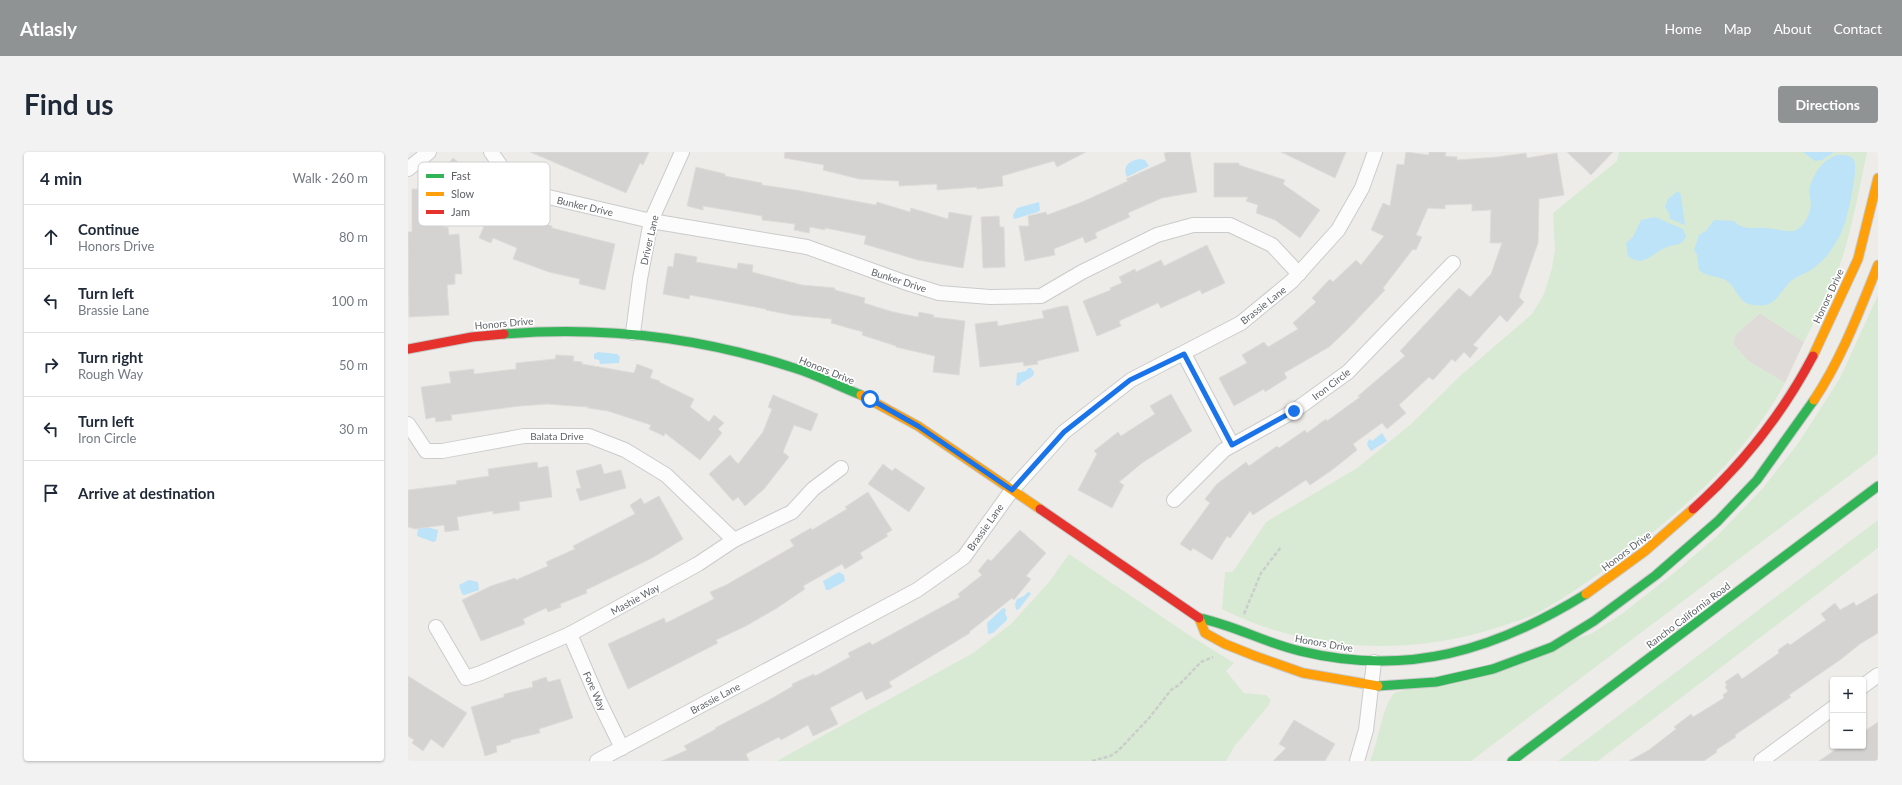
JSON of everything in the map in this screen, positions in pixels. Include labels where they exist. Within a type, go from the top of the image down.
[{"type":"street","points":[[408,169],[429,152]]},
{"type":"street","name":"Bunker Drive","points":[[491,152],[498,162]]},
{"type":"street","name":"Driver Lane","points":[[633,333],[651,221],[682,152]]},
{"type":"street","name":"Brassie Lane","points":[[596,761],[917,590],[964,557],[1012,490],[1064,432],[1130,380],[1184,354],[1241,323],[1299,274],[1338,230],[1362,188],[1375,152]]},
{"type":"street","name":"Honors Drive","points":[[408,350],[472,337],[529,332],[633,333],[708,344],[792,367],[870,399],[918,426],[1199,618],[1212,620],[1276,645],[1331,657],[1374,662],[1410,660],[1449,655],[1521,630],[1574,602],[1666,534],[1723,482],[1759,440],[1811,360],[1869,255],[1867,226],[1878,178]]},
{"type":"street","name":"Bunker Drive","points":[[550,197],[651,221],[807,247],[939,293],[990,297],[1041,296],[1082,272],[1157,235],[1193,225],[1230,225],[1272,245],[1299,274]]},
{"type":"street","points":[[1867,226],[1878,229]]},
{"type":"street","name":"Iron Circle","points":[[1174,500],[1224,450],[1294,411],[1348,372],[1453,263]]},
{"type":"street","name":"Honors Drive","points":[[1199,618],[1205,633],[1225,644],[1255,656],[1302,673],[1372,686],[1436,682],[1493,669],[1552,647],[1594,621],[1656,575],[1728,511],[1757,480],[1799,424],[1832,373],[1852,331],[1878,265]]},
{"type":"street","points":[[1184,354],[1232,445]]},
{"type":"street","name":"Balata Drive","points":[[408,424],[426,451],[442,451],[524,436],[589,436],[625,450],[666,475],[734,540]]},
{"type":"street","name":"Mashie Way","points":[[436,626],[466,678],[517,659],[570,634],[698,564],[734,540],[792,512],[813,489],[841,468]]},
{"type":"street","name":"Rancho California Road","points":[[1512,761],[1878,486]]},
{"type":"street","name":"Fore Way","points":[[570,634],[598,699],[622,748]]},
{"type":"street","points":[[1357,761],[1366,730],[1374,662]]},
{"type":"street","points":[[1866,684],[1878,675]]},
{"type":"street","points":[[1761,761],[1830,710]]},
{"type":"path","points":[[1092,761],[1110,756],[1118,751],[1150,717],[1171,690]]},
{"type":"shaded area","points":[[1760,313],[1804,342],[1785,383],[1748,361],[1733,344],[1735,335]]},
{"type":"green space","points":[[1619,152],[1867,152],[1843,256],[1830,289],[1804,342],[1760,313],[1735,335],[1733,344],[1748,361],[1785,383],[1757,427],[1724,467],[1667,521],[1583,585],[1538,613],[1522,620],[1465,637],[1430,643],[1395,646],[1324,642],[1289,634],[1255,623],[1222,609],[1225,572],[1232,572],[1266,522],[1357,468],[1410,425],[1461,375],[1532,314],[1544,294],[1552,268],[1555,249],[1553,213],[1617,161]]},
{"type":"green space","points":[[1878,295],[1878,454],[1471,761],[1370,761],[1383,716],[1394,693],[1591,634],[1623,613],[1674,573],[1717,536],[1763,488],[1799,442],[1840,378]]},
{"type":"green space","points":[[1878,520],[1878,548],[1598,761],[1558,761]]},
{"type":"green space","points":[[1069,554],[1186,633],[1234,663],[1226,671],[1244,693],[1266,695],[1271,700],[1268,706],[1234,747],[1226,761],[777,761],[973,653],[1011,624],[1049,582]]},
{"type":"water","points":[[1803,152],[1834,152],[1822,160],[1815,161]]},
{"type":"water","points":[[1837,155],[1846,155],[1854,160],[1854,183],[1842,231],[1828,254],[1813,269],[1789,283],[1775,300],[1766,305],[1748,304],[1727,281],[1702,273],[1699,270],[1697,255],[1694,250],[1699,235],[1706,231],[1714,220],[1734,221],[1741,226],[1749,228],[1768,228],[1790,231],[1797,230],[1808,217],[1811,205],[1809,188],[1814,176],[1823,163]]},
{"type":"water","points":[[1139,159],[1145,160],[1149,166],[1127,177],[1125,170],[1127,165],[1132,161]]},
{"type":"water","points":[[1678,191],[1681,195],[1685,225],[1670,219],[1669,213],[1665,207],[1668,199]]},
{"type":"water","points":[[1039,202],[1040,210],[1038,212],[1014,219],[1013,215],[1017,208]]},
{"type":"water","points":[[1655,217],[1683,229],[1686,236],[1684,240],[1680,244],[1665,248],[1647,259],[1638,261],[1628,256],[1626,243],[1633,237],[1641,220]]},
{"type":"water","points":[[598,352],[617,354],[620,357],[619,363],[600,364],[599,360],[594,359],[594,354]]},
{"type":"water","points":[[1028,368],[1031,368],[1034,372],[1033,376],[1021,383],[1019,386],[1016,385],[1017,373],[1026,371]]},
{"type":"water","points":[[1382,433],[1387,441],[1371,451],[1367,445],[1368,441],[1370,439],[1372,441]]},
{"type":"water","points":[[422,526],[438,530],[436,541],[433,542],[417,536],[418,528]]},
{"type":"water","points":[[839,572],[844,575],[845,581],[829,590],[826,590],[823,581]]},
{"type":"water","points":[[469,580],[478,582],[479,590],[464,595],[462,594],[459,585]]},
{"type":"water","points":[[1028,592],[1031,593],[1030,595],[1019,609],[1016,610],[1015,604],[1017,599],[1024,596]]},
{"type":"water","points":[[1003,608],[1006,609],[1005,614],[1007,620],[993,633],[988,634],[987,623]]},
{"type":"building","points":[[530,152],[649,152],[643,165],[640,163],[626,193]]},
{"type":"building","points":[[785,152],[1086,152],[1057,167],[1054,161],[1002,176],[1003,186],[977,189],[977,187],[937,190],[937,184],[899,186],[899,181],[859,179],[823,170],[824,165],[784,158]]},
{"type":"building","points":[[1190,152],[1197,192],[1162,198],[1128,213],[1130,217],[1095,233],[1097,238],[1085,243],[1083,237],[1054,249],[1055,255],[1025,261],[1019,226],[1029,226],[1028,216],[1046,212],[1047,215],[1082,202],[1128,181],[1126,179],[1166,161],[1164,153]]},
{"type":"building","points":[[1281,152],[1346,152],[1335,178]]},
{"type":"building","points":[[1406,152],[1429,155],[1429,152],[1446,152],[1445,156],[1457,157],[1457,160],[1526,153],[1527,158],[1557,153],[1564,195],[1539,199],[1538,243],[1519,297],[1524,302],[1507,322],[1500,315],[1473,345],[1478,348],[1470,358],[1464,352],[1455,362],[1452,359],[1433,380],[1429,377],[1399,405],[1406,413],[1387,429],[1382,423],[1353,444],[1357,450],[1310,485],[1306,480],[1253,515],[1250,511],[1230,538],[1227,536],[1212,560],[1193,548],[1191,551],[1180,544],[1210,503],[1205,499],[1217,484],[1246,462],[1249,466],[1277,446],[1279,448],[1305,430],[1307,433],[1326,419],[1327,421],[1360,397],[1358,396],[1405,356],[1400,351],[1459,288],[1470,297],[1491,274],[1502,243],[1490,243],[1491,210],[1472,211],[1472,204],[1445,205],[1445,209],[1428,208],[1416,235],[1422,237],[1416,250],[1413,249],[1383,288],[1385,290],[1347,330],[1329,347],[1284,373],[1287,378],[1265,392],[1264,389],[1234,406],[1219,378],[1247,363],[1242,355],[1264,342],[1268,347],[1298,329],[1293,323],[1316,302],[1312,298],[1330,279],[1333,282],[1356,260],[1361,265],[1384,236],[1371,230],[1383,203],[1390,206],[1397,164],[1404,165]]},
{"type":"building","points":[[1567,152],[1613,152],[1591,175]]},
{"type":"building","points":[[453,158],[458,162],[450,162]]},
{"type":"building","points":[[1214,163],[1239,163],[1239,165],[1285,180],[1283,184],[1320,210],[1300,238],[1275,220],[1256,213],[1258,205],[1246,201],[1248,197],[1214,197]]},
{"type":"building","points":[[696,167],[725,174],[725,176],[762,183],[762,185],[876,205],[877,202],[910,212],[911,208],[948,219],[949,212],[972,216],[963,268],[918,260],[864,244],[866,236],[825,228],[825,230],[810,227],[809,233],[794,230],[795,224],[762,220],[762,216],[703,206],[703,210],[687,206]]},
{"type":"building","points":[[412,189],[418,189],[418,226],[444,226],[448,227],[449,235],[459,234],[462,274],[455,274],[455,284],[447,285],[449,315],[409,317],[408,232],[412,232]]},
{"type":"building","points":[[999,216],[1000,227],[1004,227],[1005,267],[983,268],[981,217]]},
{"type":"building","points":[[550,225],[552,226],[552,228],[615,244],[605,290],[579,284],[580,279],[549,272],[513,259],[517,248],[493,238],[491,243],[479,238],[484,226]]},
{"type":"building","points":[[1207,245],[1225,283],[1202,294],[1200,290],[1161,308],[1158,303],[1119,321],[1121,326],[1097,336],[1083,301],[1111,290],[1110,288],[1122,283],[1119,277],[1135,269],[1136,272],[1161,260],[1164,266]]},
{"type":"building","points":[[675,253],[697,257],[696,262],[737,269],[738,263],[753,265],[752,272],[802,285],[835,288],[835,290],[865,298],[864,303],[893,312],[918,317],[919,312],[934,315],[933,317],[965,321],[959,375],[933,372],[935,356],[896,347],[862,335],[863,332],[831,323],[832,319],[791,315],[690,295],[689,299],[663,294],[668,266],[673,267]]},
{"type":"building","points":[[1068,306],[1079,351],[1037,361],[1038,364],[1024,366],[1023,362],[980,367],[975,324],[997,321],[998,326],[1044,318],[1042,311]]},
{"type":"building","points":[[556,355],[574,356],[573,361],[582,362],[582,364],[634,373],[637,364],[653,370],[650,378],[660,381],[659,382],[694,399],[690,407],[709,422],[714,415],[724,423],[718,429],[722,433],[700,460],[665,433],[664,436],[649,429],[651,425],[608,411],[588,407],[547,404],[520,406],[451,415],[452,420],[436,422],[435,417],[426,419],[421,387],[451,383],[449,372],[474,369],[474,374],[516,369],[516,363],[555,359]]},
{"type":"building","points":[[1171,394],[1192,431],[1142,463],[1119,482],[1124,485],[1112,508],[1078,490],[1097,454],[1094,451],[1118,432],[1121,436],[1155,414],[1150,406]]},
{"type":"building","points":[[773,395],[818,414],[811,431],[794,425],[783,452],[789,457],[764,489],[745,506],[738,497],[733,501],[709,474],[730,455],[738,464],[763,432],[772,409],[768,407]]},
{"type":"building","points":[[537,462],[538,468],[548,466],[552,497],[519,502],[520,510],[493,514],[493,511],[457,517],[459,530],[445,532],[444,525],[415,529],[408,527],[408,490],[457,484],[456,481],[489,476],[488,469]]},
{"type":"building","points":[[601,464],[604,474],[621,470],[626,488],[580,501],[576,489],[581,488],[576,471]]},
{"type":"building","points":[[883,464],[892,471],[895,468],[925,488],[909,512],[868,484]]},
{"type":"building","points":[[868,492],[892,530],[886,534],[888,536],[860,553],[863,558],[845,569],[842,564],[803,586],[805,589],[777,608],[746,626],[716,640],[718,643],[628,689],[608,644],[664,618],[666,623],[714,599],[710,592],[726,585],[794,546],[790,540],[811,528],[812,530],[847,509],[845,507]]},
{"type":"building","points":[[659,496],[683,539],[652,558],[586,590],[587,593],[560,604],[561,607],[548,612],[546,608],[523,619],[525,624],[481,641],[462,600],[491,586],[515,578],[516,580],[548,566],[546,562],[575,549],[573,546],[635,514],[630,505],[641,498],[644,504]]},
{"type":"building","points":[[1020,530],[1046,553],[1026,576],[1031,579],[1014,600],[1012,598],[969,632],[970,633],[889,682],[892,687],[866,700],[862,691],[830,708],[838,724],[813,736],[808,725],[781,740],[779,737],[746,754],[749,761],[662,761],[687,750],[684,746],[769,700],[793,686],[792,684],[814,674],[815,676],[850,657],[848,653],[870,642],[872,645],[960,597],[958,594],[982,575],[978,571],[988,559],[991,561]]},
{"type":"building","points":[[1878,593],[1878,633],[1860,644],[1840,660],[1789,695],[1791,697],[1735,735],[1736,737],[1716,750],[1717,752],[1704,761],[1629,761],[1649,750],[1676,729],[1674,727],[1691,714],[1693,717],[1724,698],[1723,695],[1728,691],[1725,687],[1727,685],[1725,682],[1738,673],[1742,679],[1779,653],[1778,650],[1788,643],[1790,645],[1826,620],[1821,614],[1835,603],[1840,610],[1854,602],[1856,606]]},
{"type":"building","points":[[408,676],[467,713],[443,748],[431,739],[423,751],[412,743],[414,740],[408,736]]},
{"type":"building","points":[[546,677],[548,682],[560,679],[573,718],[539,729],[540,733],[510,740],[511,742],[496,746],[497,752],[485,756],[471,707],[504,697],[504,694],[533,687],[532,682]]},
{"type":"building","points":[[1294,720],[1335,744],[1325,761],[1273,761],[1286,748],[1279,744]]},
{"type":"building","points":[[1878,722],[1878,761],[1819,761],[1837,749],[1866,749],[1866,730]]},
{"type":"traffic: fast","points":[[504,334],[541,332],[613,333],[685,341],[721,348],[791,367],[861,395]]},
{"type":"traffic: fast","points":[[1378,686],[1436,682],[1493,669],[1552,647],[1594,621],[1656,575],[1718,521],[1757,480],[1814,400]]},
{"type":"traffic: fast","points":[[1512,761],[1878,486]]},
{"type":"traffic: fast","points":[[1199,618],[1225,625],[1287,648],[1300,651],[1339,658],[1377,661],[1413,659],[1449,654],[1483,644],[1518,631],[1552,614],[1586,594]]},
{"type":"traffic: slow","points":[[1813,356],[1858,259],[1878,178]]},
{"type":"traffic: slow","points":[[1814,400],[1842,351],[1878,265]]},
{"type":"traffic: slow","points":[[861,395],[918,426],[1040,509]]},
{"type":"traffic: slow","points":[[1586,594],[1645,551],[1693,509]]},
{"type":"traffic: slow","points":[[1199,618],[1205,633],[1225,644],[1255,656],[1303,673],[1378,686]]},
{"type":"traffic: jam","points":[[408,349],[472,337],[504,334]]},
{"type":"traffic: jam","points":[[1693,509],[1728,475],[1760,438],[1788,398],[1813,356]]},
{"type":"traffic: jam","points":[[1040,509],[1199,618]]},
{"type":"route","points":[[870,399],[918,426],[1012,490],[1064,432],[1130,380],[1184,354],[1232,445],[1294,411]]}]
